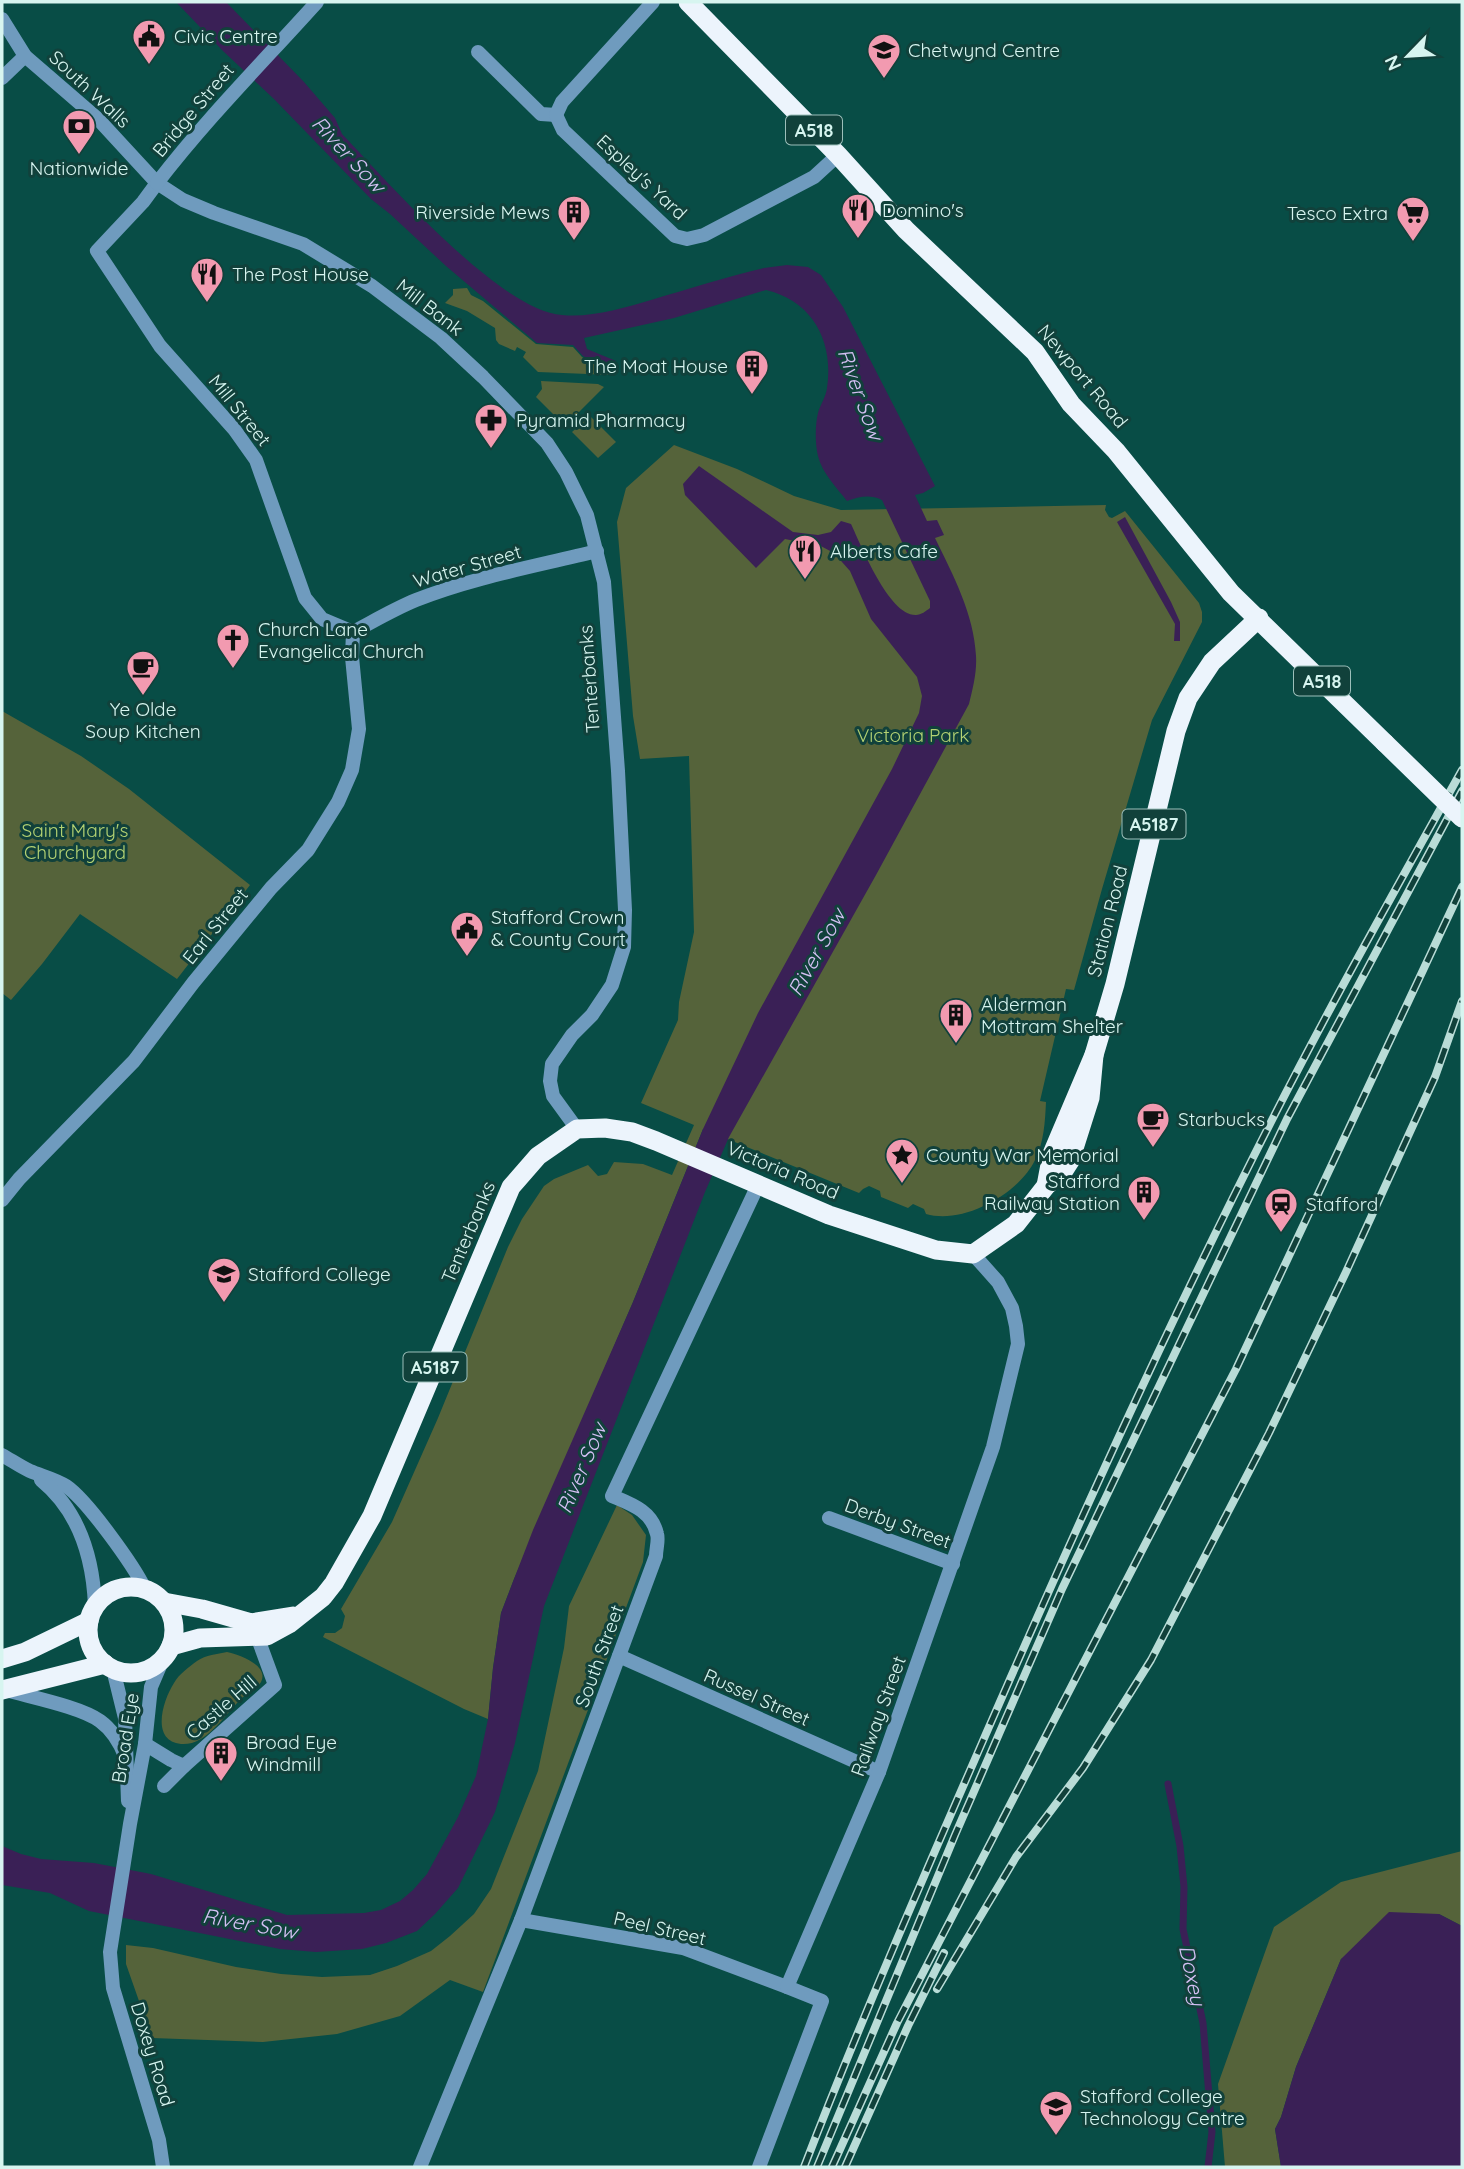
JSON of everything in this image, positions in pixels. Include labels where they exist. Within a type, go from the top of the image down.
[{"type":"highway","name":"Newport Road","points":[[688,2],[838,155],[906,230],[1035,352],[1072,404],[1132,470],[1231,593],[1462,818]]},
{"type":"highway","name":"Station Road","points":[[973,1254],[1016,1224],[1046,1186],[1052,1154],[1094,1055],[1118,974],[1176,731],[1188,698],[1212,662],[1259,618]]},
{"type":"highway","name":"Victoria Road","points":[[577,1129],[605,1128],[632,1132],[829,1215],[936,1250],[973,1254]]},
{"type":"highway","name":"Tenterbanks","points":[[167,1652],[200,1639],[267,1636],[301,1615],[323,1597],[334,1583],[372,1516],[511,1186],[538,1156],[577,1129]]},
{"type":"highway","points":[[164,1602],[170,1612],[174,1629],[167,1652],[150,1669],[126,1673],[109,1666],[97,1656],[88,1633],[92,1614],[105,1596],[124,1588],[145,1589],[164,1602],[202,1609],[251,1623],[301,1615]]},
{"type":"highway","points":[[2,1659],[25,1652],[92,1614]]},
{"type":"highway","points":[[4,1690],[109,1666]]},
{"type":"street","name":"Bridge Street","points":[[97,251],[143,202],[183,149],[247,76],[317,2]]},
{"type":"street","points":[[556,115],[562,102],[653,2]]},
{"type":"street","name":"South Walls","points":[[2,19],[25,56],[98,119],[157,183]]},
{"type":"street","name":"Espley's Yard","points":[[478,52],[541,114],[556,115],[563,130],[675,236],[687,239],[704,235],[814,177],[838,155]]},
{"type":"street","points":[[2,78],[25,56]]},
{"type":"street","name":"Mill Bank","points":[[157,183],[183,200],[214,213],[303,244],[372,286],[441,338],[547,443],[566,472],[587,515],[597,551]]},
{"type":"street","name":"Mill Street","points":[[97,251],[160,346],[234,429],[256,460],[305,598],[322,619],[353,632]]},
{"type":"street","name":"Water Street","points":[[353,632],[417,600],[479,579],[597,551]]},
{"type":"street","name":"Tenterbanks","points":[[577,1129],[553,1096],[550,1081],[552,1064],[612,985],[624,947],[625,910],[618,771],[604,582],[597,551]]},
{"type":"street","name":"Earl Street","points":[[2,1200],[19,1179],[134,1061],[253,909],[309,850],[338,802],[352,770],[359,729],[352,657],[353,632]]},
{"type":"street","name":"South Street","points":[[421,2167],[521,1920],[656,1556],[658,1534],[651,1520],[638,1507],[612,1496],[751,1181]]},
{"type":"street","name":"Railway Street","points":[[787,1987],[879,1772],[993,1447],[1018,1344],[1012,1308],[998,1282],[973,1254]]},
{"type":"street","points":[[3,1459],[66,1486],[86,1505],[138,1574],[145,1589]]},
{"type":"street","points":[[29,1471],[53,1490],[67,1506],[79,1529],[94,1579],[92,1614]]},
{"type":"street","name":"Derby Street","points":[[829,1518],[953,1564]]},
{"type":"street","name":"Castle Hill","points":[[164,1786],[275,1685],[257,1636]]},
{"type":"street","name":"Broad Eye","points":[[124,1863],[145,1744],[151,1688],[167,1652]]},
{"type":"street","name":"Russel Street","points":[[619,1656],[879,1772]]},
{"type":"street","name":"Broad Eye","points":[[109,1666],[125,1718],[130,1824]]},
{"type":"street","points":[[4,1690],[98,1719],[112,1732],[127,1760]]},
{"type":"street","name":"Castle Hill","points":[[145,1744],[184,1766]]},
{"type":"street","name":"Doxey Road","points":[[124,1863],[110,1952],[113,1988],[159,2140],[163,2167]]},
{"type":"street","name":"Peel Street","points":[[521,1920],[683,1948],[787,1987]]},
{"type":"street","points":[[759,2167],[822,2001],[787,1987]]},
{"type":"green space","points":[[467,288],[471,295],[483,301],[536,344],[573,347],[582,357],[613,375],[538,372],[523,357],[526,352],[517,347],[515,351],[499,344],[495,328],[467,311],[445,303],[453,295],[453,289]]},
{"type":"green space","points":[[541,381],[598,384],[604,387],[565,426],[536,397],[542,389]]},
{"type":"green space","points":[[590,416],[616,442],[598,458],[572,432]]},
{"type":"green space","name":"Victoria Park","points":[[674,445],[737,469],[794,496],[841,510],[1106,505],[1105,510],[1112,518],[1125,511],[1199,603],[1202,622],[1152,720],[1074,990],[1066,989],[1040,1101],[1046,1102],[1042,1139],[1027,1173],[1003,1195],[973,1211],[941,1216],[926,1214],[924,1209],[913,1204],[908,1208],[881,1197],[880,1191],[869,1186],[859,1193],[703,1129],[501,1613],[488,1719],[323,1637],[325,1633],[335,1633],[342,1628],[345,1616],[341,1609],[392,1522],[508,1247],[522,1219],[544,1186],[588,1165],[598,1176],[607,1174],[614,1162],[643,1164],[672,1175],[694,1125],[641,1103],[678,1020],[679,1002],[694,932],[689,756],[640,759],[633,716],[617,522],[626,488]]},
{"type":"green space","name":"Saint Mary's Churchyard","points":[[2,711],[81,756],[129,789],[250,885],[177,979],[80,914],[11,1000],[2,993]]},
{"type":"green space","points":[[617,1505],[632,1515],[646,1535],[643,1562],[483,1992],[450,1980],[400,2016],[337,2034],[263,2042],[152,2038],[126,1964],[126,1945],[281,1974],[322,1977],[370,1975],[431,1951],[474,1914],[491,1889],[538,1771],[564,1648],[569,1606]]},
{"type":"green space","points":[[227,1652],[255,1664],[260,1669],[261,1681],[206,1735],[190,1743],[171,1741],[165,1736],[162,1719],[166,1699],[174,1683],[200,1659]]},
{"type":"green space","points":[[1462,1851],[1462,1926],[1439,1914],[1341,1959],[1296,2067],[1275,2129],[1281,2167],[1225,2167],[1218,2084],[1274,1927],[1341,1882]]},
{"type":"water","name":"River Sow","points":[[176,2],[226,2],[304,82],[335,118],[342,134],[415,211],[477,268],[507,291],[536,308],[562,315],[596,314],[764,268],[787,265],[808,267],[821,275],[843,307],[935,486],[915,495],[927,521],[937,520],[944,535],[935,538],[967,610],[976,656],[969,704],[729,1137],[705,1192],[544,1606],[515,1743],[495,1812],[458,1888],[435,1914],[417,1931],[362,1949],[316,1952],[280,1949],[89,1911],[50,1893],[2,1885],[2,1846],[41,1859],[94,1863],[151,1874],[287,1915],[381,1910],[400,1901],[427,1874],[458,1817],[476,1776],[488,1719],[501,1613],[533,1530],[633,1302],[703,1129],[758,1013],[892,769],[919,713],[922,696],[917,677],[871,619],[850,571],[834,553],[815,543],[785,539],[756,568],[685,495],[683,484],[699,466],[793,532],[818,535],[831,532],[841,521],[851,524],[877,578],[896,604],[906,612],[916,615],[930,608],[930,601],[882,500],[860,497],[847,501],[820,462],[816,429],[818,413],[827,388],[827,355],[817,326],[796,303],[766,290],[674,318],[584,338],[587,349],[616,361],[612,369],[583,356],[573,345],[537,343],[371,199]]},
{"type":"water","points":[[1125,517],[1180,622],[1180,641],[1174,641],[1175,624],[1117,522]]},
{"type":"water","points":[[1389,1912],[1439,1914],[1462,1926],[1462,2167],[1281,2167],[1275,2129],[1296,2067],[1341,1959]]},
{"type":"waterway","name":"Doxey","points":[[1168,1784],[1180,1846],[1184,1887],[1183,1929],[1203,2023],[1212,2132],[1208,2167]]},
{"type":"railway","points":[[804,2167],[953,1810],[1156,1356],[1296,1074],[1462,770]]},
{"type":"railway","points":[[817,2167],[955,1835],[1062,1589],[1287,1119],[1462,791]]},
{"type":"railway","points":[[832,2167],[897,2023],[1236,1369],[1462,887]]},
{"type":"railway","points":[[937,1989],[1016,1857],[1083,1768],[1151,1660],[1269,1433],[1346,1272],[1435,1077],[1462,1001]]},
{"type":"railway","points":[[845,2167],[944,1953]]},
{"type":"place","name":"Civic Centre","points":[[149,66]]},
{"type":"place","name":"Chetwynd Centre","points":[[884,80]]},
{"type":"place","name":"Nationwide","points":[[79,156]]},
{"type":"place","name":"Domino's","points":[[858,240]]},
{"type":"place","name":"Riverside Mews","points":[[574,242]]},
{"type":"place","name":"Tesco Extra","points":[[1413,243]]},
{"type":"place","name":"The Post House","points":[[207,304]]},
{"type":"place","name":"The Moat House","points":[[752,396]]},
{"type":"place","name":"Pyramid Pharmacy","points":[[491,450]]},
{"type":"place","name":"Alberts Cafe","points":[[805,581]]},
{"type":"place","name":"Church Lane Evangelical Church","points":[[233,670]]},
{"type":"place","name":"Ye Olde Soup Kitchen","points":[[143,697]]},
{"type":"place","name":"Stafford Crown & County Court","points":[[467,958]]},
{"type":"place","name":"Alderman Mottram Shelter","points":[[956,1045]]},
{"type":"place","name":"Starbucks","points":[[1153,1149]]},
{"type":"place","name":"County War Memorial","points":[[902,1185]]},
{"type":"place","name":"Stafford Railway Station","points":[[1144,1222]]},
{"type":"place","name":"Stafford","points":[[1281,1234]]},
{"type":"place","name":"Stafford College","points":[[224,1304]]},
{"type":"place","name":"Broad Eye Windmill","points":[[221,1783]]},
{"type":"place","name":"Stafford College Technology Centre","points":[[1056,2137]]}]
